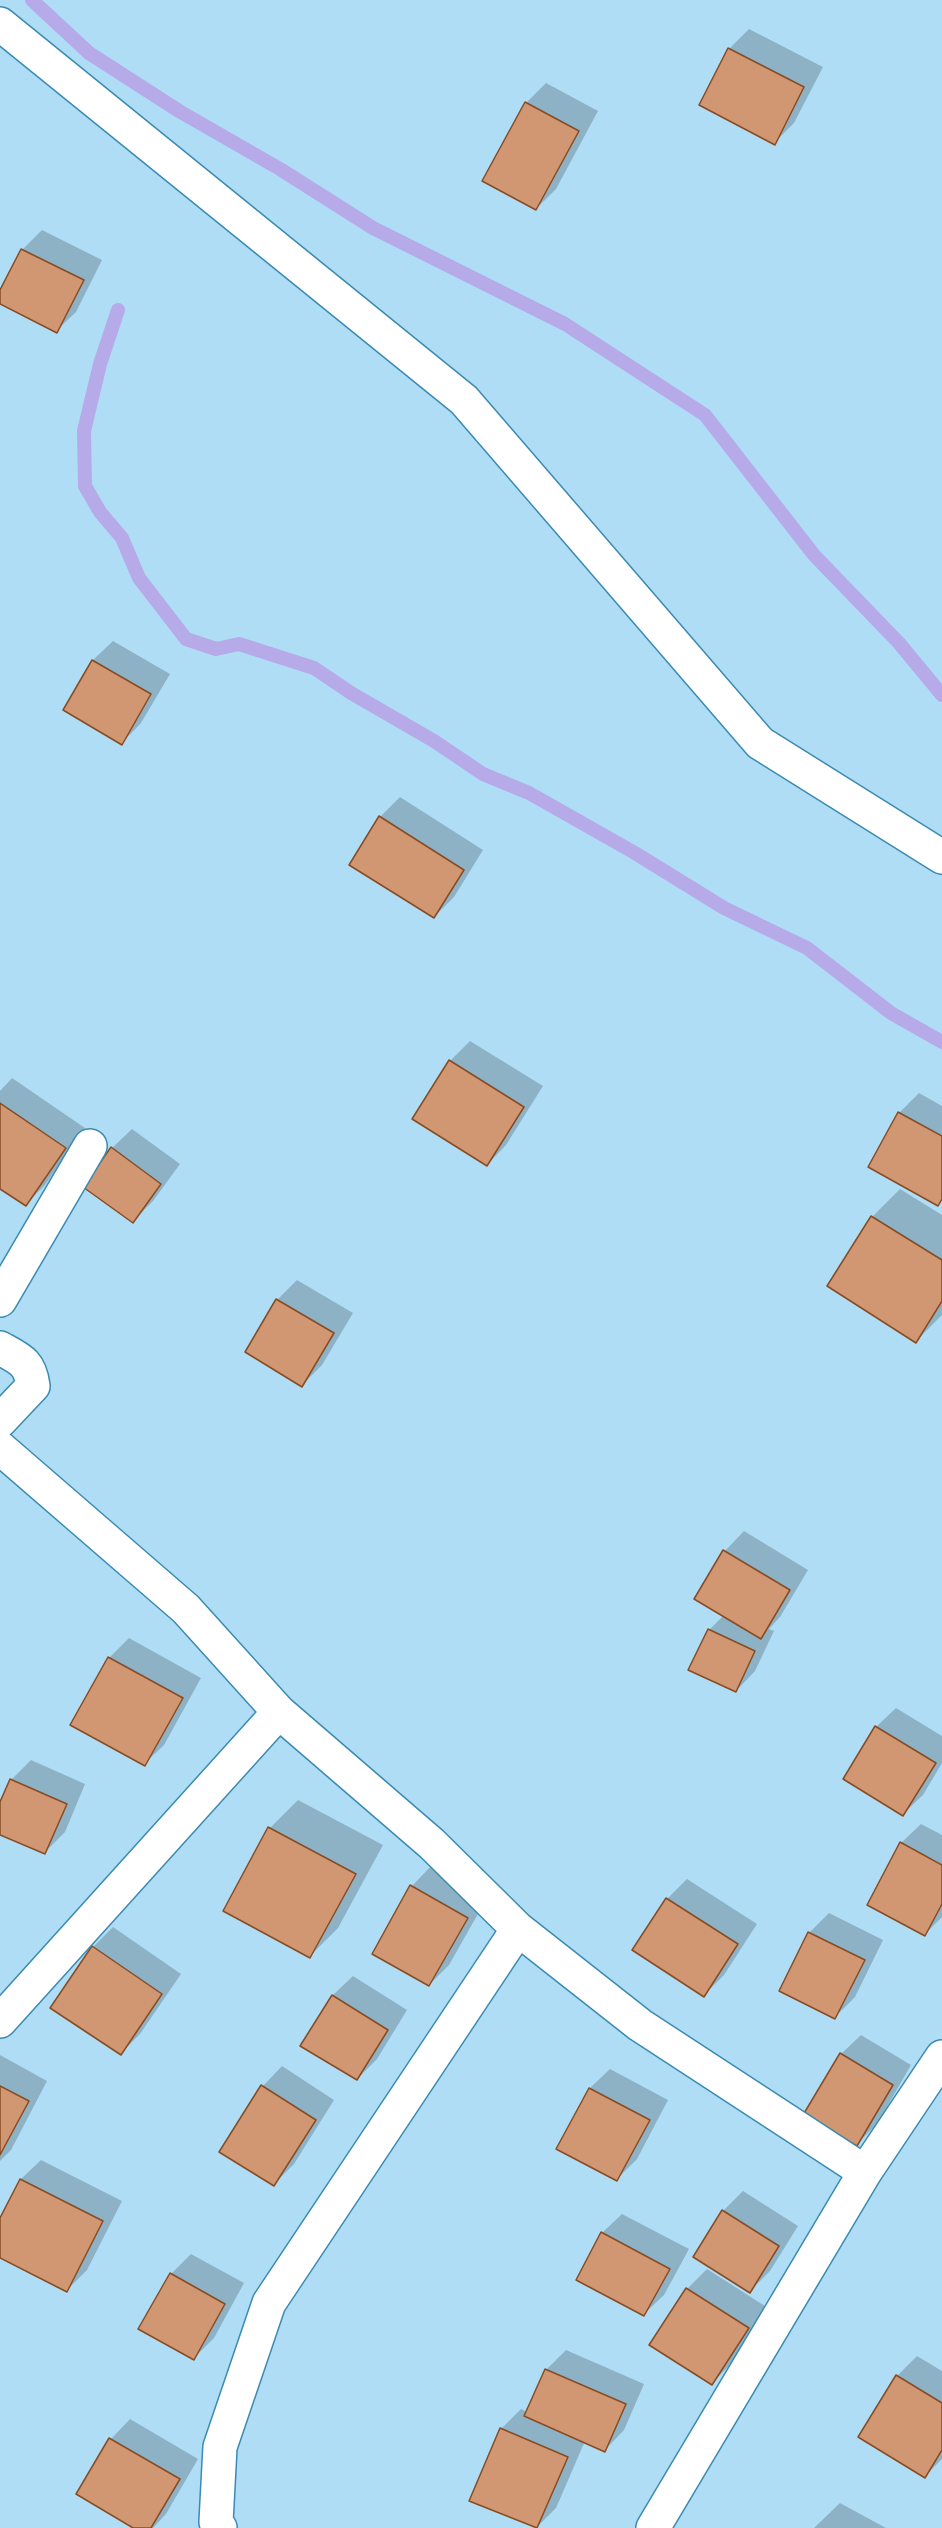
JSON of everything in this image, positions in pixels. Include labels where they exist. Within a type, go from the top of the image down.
[{"type":"street","points":[[0,24],[464,400],[760,743],[942,857]]},
{"type":"street","points":[[0,1300],[90,1146]]},
{"type":"street","points":[[0,1348],[23,1361],[31,1372],[33,1386],[0,1421]]},
{"type":"street","points":[[0,1448],[186,1609],[279,1712],[432,1844],[518,1929],[640,2025],[865,2172]]},
{"type":"street","points":[[0,2021],[279,1712]]},
{"type":"street","points":[[220,2528],[216,2522],[220,2446],[269,2303],[518,1929]]},
{"type":"street","points":[[653,2528],[865,2172],[942,2057]]},
{"type":"building","points":[[728,48],[804,87],[775,145],[699,105]]},
{"type":"building","points":[[525,102],[579,131],[536,210],[482,181]]},
{"type":"building","points":[[21,249],[84,280],[57,333],[0,304],[0,290]]},
{"type":"building","points":[[92,660],[151,694],[122,745],[63,710]]},
{"type":"building","points":[[379,816],[464,870],[434,918],[349,865]]},
{"type":"building","points":[[449,1060],[524,1107],[487,1166],[412,1119]]},
{"type":"building","points":[[0,1103],[66,1148],[26,1206],[0,1189]]},
{"type":"building","points":[[898,1112],[942,1136],[942,1199],[938,1206],[868,1167]]},
{"type":"building","points":[[111,1147],[161,1184],[133,1223],[83,1187]]},
{"type":"building","points":[[871,1216],[942,1260],[942,1301],[916,1343],[827,1286]]},
{"type":"building","points":[[276,1299],[334,1333],[302,1387],[245,1352]]},
{"type":"building","points":[[723,1550],[790,1590],[761,1639],[694,1599]]},
{"type":"building","points":[[708,1629],[755,1651],[736,1692],[688,1670]]},
{"type":"building","points":[[108,1657],[183,1698],[145,1766],[70,1725]]},
{"type":"building","points":[[875,1726],[936,1763],[903,1816],[843,1779]]},
{"type":"building","points":[[10,1779],[67,1804],[45,1854],[0,1835],[0,1802]]},
{"type":"building","points":[[268,1827],[356,1874],[310,1958],[223,1911]]},
{"type":"building","points":[[900,1842],[942,1865],[942,1904],[925,1936],[867,1905]]},
{"type":"building","points":[[410,1885],[468,1918],[429,1986],[372,1954]]},
{"type":"building","points":[[666,1898],[738,1944],[704,1997],[632,1950]]},
{"type":"building","points":[[808,1932],[865,1960],[835,2019],[779,1991]]},
{"type":"building","points":[[92,1946],[162,1994],[121,2055],[50,2008]]},
{"type":"building","points":[[332,1995],[388,2030],[357,2080],[300,2046]]},
{"type":"building","points":[[840,2053],[893,2085],[857,2146],[803,2115]]},
{"type":"building","points":[[261,2085],[316,2120],[274,2186],[219,2152]]},
{"type":"building","points":[[0,2086],[29,2101],[0,2155]]},
{"type":"building","points":[[589,2088],[650,2120],[617,2181],[556,2149]]},
{"type":"building","points":[[20,2179],[103,2221],[67,2292],[0,2258],[0,2218]]},
{"type":"building","points":[[722,2210],[779,2246],[750,2293],[693,2257]]},
{"type":"building","points":[[601,2232],[670,2269],[644,2316],[576,2280]]},
{"type":"building","points":[[170,2273],[225,2304],[194,2360],[138,2329]]},
{"type":"building","points":[[686,2288],[749,2328],[712,2385],[649,2345]]},
{"type":"building","points":[[545,2369],[626,2404],[605,2452],[524,2416]]},
{"type":"building","points":[[896,2375],[942,2403],[942,2450],[925,2478],[858,2437]]},
{"type":"building","points":[[500,2428],[568,2457],[537,2528],[469,2501]]},
{"type":"building","points":[[109,2438],[180,2479],[151,2528],[133,2528],[76,2494]]},
{"type":"waterway","points":[[32,0],[89,53],[179,111],[280,169],[373,228],[565,324],[705,415],[814,555],[899,643],[942,695]]},
{"type":"waterway","points":[[118,310],[100,364],[84,431],[85,486],[100,512],[122,538],[139,578],[186,639],[216,649],[239,644],[314,668],[351,693],[434,741],[483,774],[529,793],[635,853],[724,908],[807,948],[891,1013],[942,1042]]}]
